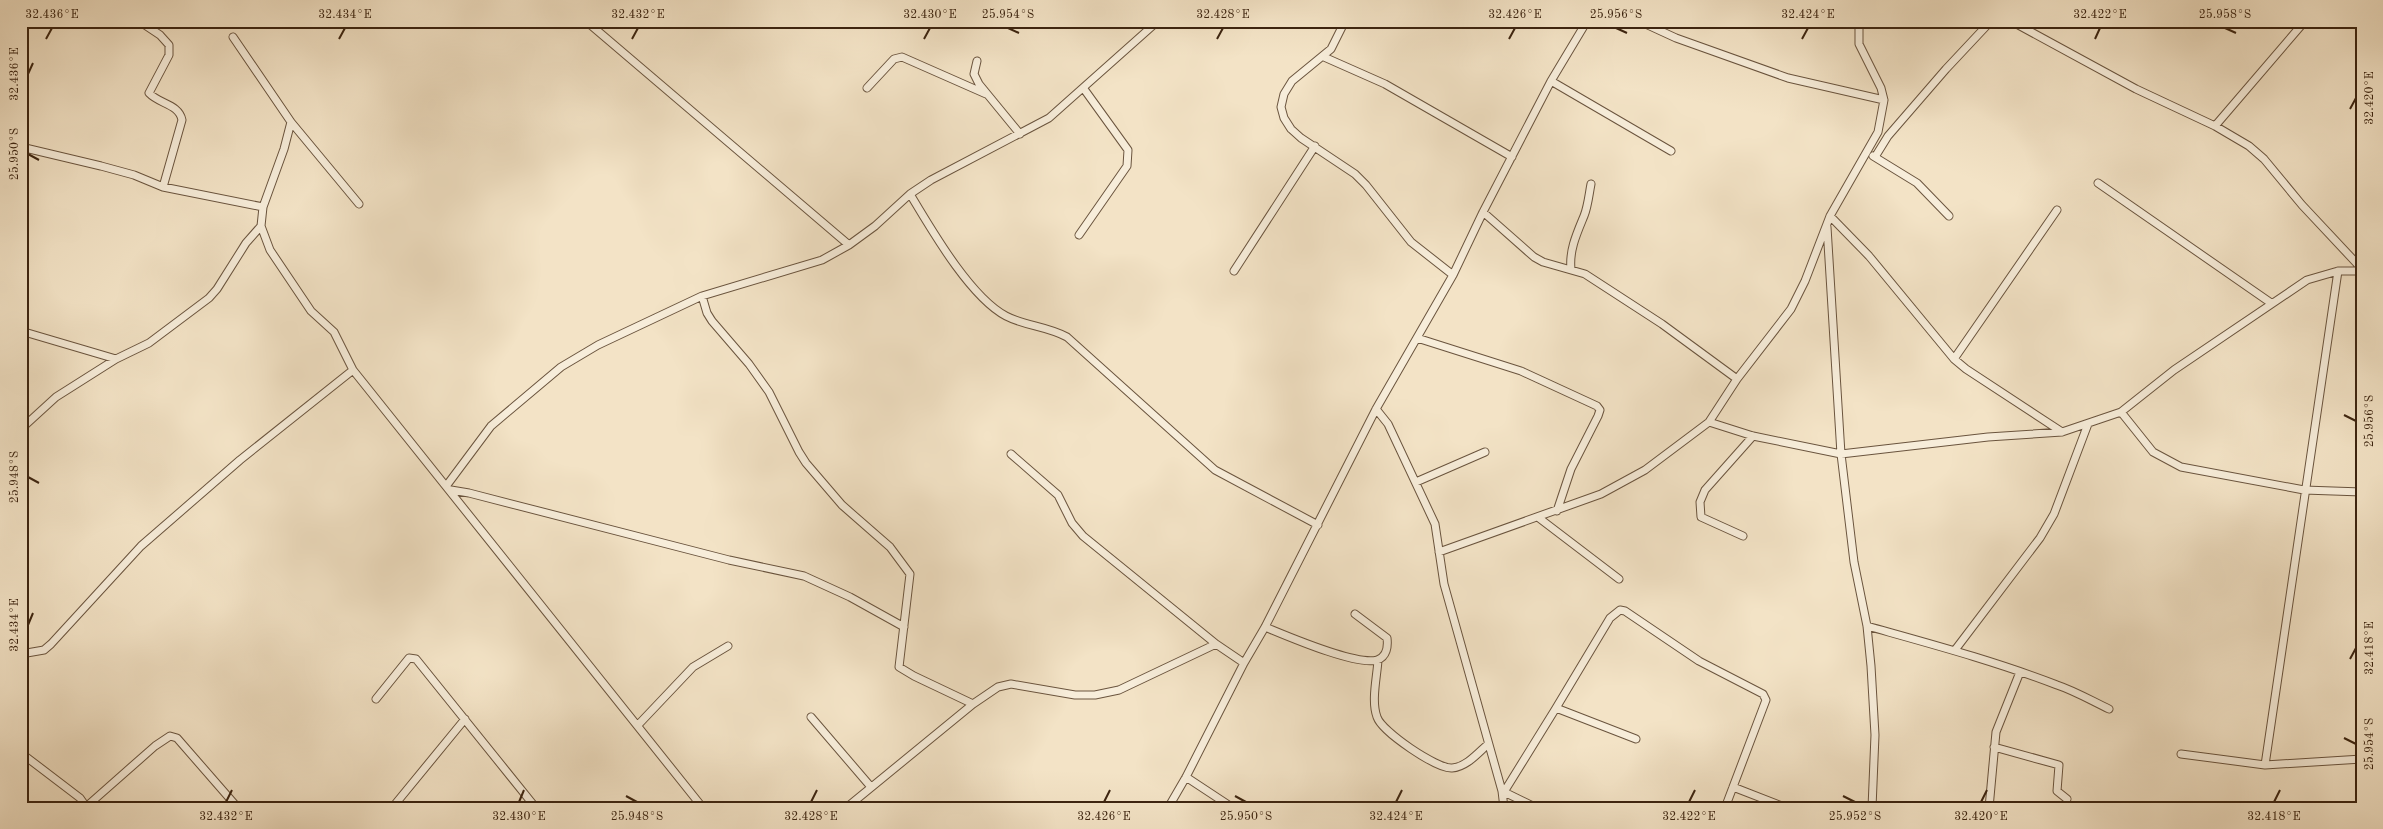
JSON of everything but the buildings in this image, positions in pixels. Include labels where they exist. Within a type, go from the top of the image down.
[{"type":"street","points":[[139,21],[166,40],[170,51],[150,93],[176,109],[181,114],[182,120],[163,187]]},
{"type":"street","points":[[154,21],[155,32]]},
{"type":"street","points":[[586,21],[849,245]]},
{"type":"street","points":[[449,488],[491,426],[561,367],[598,345],[702,296],[822,260],[849,245],[875,226],[910,194],[931,180],[1049,118],[1158,21]]},
{"type":"street","points":[[1345,21],[1331,49],[1324,57],[1292,80],[1284,94],[1281,107],[1284,118],[1291,129],[1355,174],[1411,242],[1453,275]]},
{"type":"street","points":[[1168,808],[1186,777],[1244,663],[1265,627],[1376,409],[1453,275],[1483,212],[1551,81],[1587,21]]},
{"type":"street","points":[[1640,21],[1676,38],[1788,78],[1884,100]]},
{"type":"street","points":[[1439,552],[1539,518],[1626,482],[1709,422],[1737,379],[1791,310],[1805,281],[1830,216],[1868,153],[1878,132],[1884,100],[1881,88],[1859,44],[1859,21]]},
{"type":"street","points":[[1875,157],[1888,136],[1991,21]]},
{"type":"street","points":[[2011,21],[2136,89],[2215,126],[2249,146],[2264,159],[2302,205],[2362,270]]},
{"type":"street","points":[[2215,126],[2305,21]]},
{"type":"street","points":[[232,37],[291,122],[359,204]]},
{"type":"street","points":[[867,88],[894,59],[902,57],[986,94]]},
{"type":"street","points":[[1324,57],[1385,84],[1512,157]]},
{"type":"street","points":[[977,61],[974,74],[986,94],[1020,134]]},
{"type":"street","points":[[1551,81],[1671,151]]},
{"type":"street","points":[[1079,235],[1122,174],[1128,160],[1128,150],[1084,88]]},
{"type":"street","points":[[291,122],[284,149],[263,207],[261,226],[270,250],[311,311],[334,332],[353,370],[703,808]]},
{"type":"street","points":[[1234,271],[1315,146]]},
{"type":"street","points":[[21,147],[134,175],[163,187],[263,207]]},
{"type":"street","points":[[1868,153],[1917,183],[1949,216]]},
{"type":"street","points":[[2098,183],[2271,303]]},
{"type":"street","points":[[1571,269],[1570,257],[1578,227],[1585,214],[1591,184]]},
{"type":"street","points":[[910,194],[943,247],[982,298],[994,309],[1014,320],[1050,329],[1067,337],[1215,470],[1318,525]]},
{"type":"street","points":[[1954,359],[2057,210]]},
{"type":"street","points":[[1483,212],[1534,257],[1543,262],[1585,274],[1633,304],[1737,379]]},
{"type":"street","points":[[1830,216],[1870,256],[1954,359],[1966,369],[2062,432]]},
{"type":"street","points":[[1827,224],[1841,454],[1854,562],[1867,626],[1876,735],[1873,807]]},
{"type":"street","points":[[21,429],[56,396],[116,359],[149,342],[209,298],[217,289],[246,243],[261,226]]},
{"type":"street","points":[[1709,422],[1753,436],[1841,454],[1988,437],[2062,432],[2121,412],[2174,370],[2307,280],[2338,271],[2362,270]]},
{"type":"street","points":[[2265,765],[2304,490],[2338,271]]},
{"type":"street","points":[[702,296],[707,313],[712,321],[749,364],[769,392],[798,452],[806,463],[842,505],[890,547],[910,574],[899,666],[914,676],[973,704]]},
{"type":"street","points":[[21,331],[116,359]]},
{"type":"street","points":[[1417,338],[1520,371],[1597,406],[1600,410],[1598,416],[1571,469],[1557,511]]},
{"type":"street","points":[[21,654],[44,650],[141,546],[240,460],[353,370]]},
{"type":"street","points":[[1376,409],[1388,424],[1435,524],[1444,584],[1487,745],[1503,791],[1504,808]]},
{"type":"street","points":[[2121,412],[2153,452],[2166,461],[2181,467],[2304,490],[2362,492]]},
{"type":"street","points":[[1955,650],[2040,538],[2054,514],[2088,424]]},
{"type":"street","points":[[1743,536],[1701,517],[1700,502],[1705,490],[1753,436]]},
{"type":"street","points":[[1416,482],[1485,452]]},
{"type":"street","points":[[1011,454],[1058,495],[1072,523],[1083,536],[1216,644],[1244,663]]},
{"type":"street","points":[[449,488],[729,560],[804,576],[850,597],[904,627]]},
{"type":"street","points":[[1539,518],[1619,579]]},
{"type":"street","points":[[1503,791],[1610,618],[1620,610],[1625,611],[1662,638],[1699,661],[1763,694],[1766,706],[1725,808]]},
{"type":"street","points":[[1265,627],[1330,651],[1362,660],[1378,660],[1384,655],[1388,647],[1387,638],[1355,614]]},
{"type":"street","points":[[1867,626],[1955,650],[2060,685],[2109,709]]},
{"type":"street","points":[[846,808],[973,704],[998,687],[1011,684],[1075,695],[1095,695],[1119,690],[1216,644]]},
{"type":"street","points":[[638,725],[693,668],[728,646]]},
{"type":"street","points":[[376,699],[409,658],[420,662],[536,808]]},
{"type":"street","points":[[1378,660],[1377,717],[1380,724],[1392,735],[1442,767],[1452,768],[1467,762],[1487,745]]},
{"type":"street","points":[[1989,808],[1994,747],[1999,722],[2020,672]]},
{"type":"street","points":[[1556,708],[1636,739]]},
{"type":"street","points":[[811,717],[871,787]]},
{"type":"street","points":[[392,808],[465,719]]},
{"type":"street","points":[[21,753],[80,798],[87,807],[155,746],[170,736],[177,738],[238,808]]},
{"type":"street","points":[[1994,747],[2059,765],[2057,791],[2067,799]]},
{"type":"street","points":[[2181,754],[2265,765],[2362,759]]},
{"type":"street","points":[[1186,777],[1233,808]]},
{"type":"street","points":[[1733,787],[1788,808]]},
{"type":"street","points":[[1503,791],[1537,808]]}]
